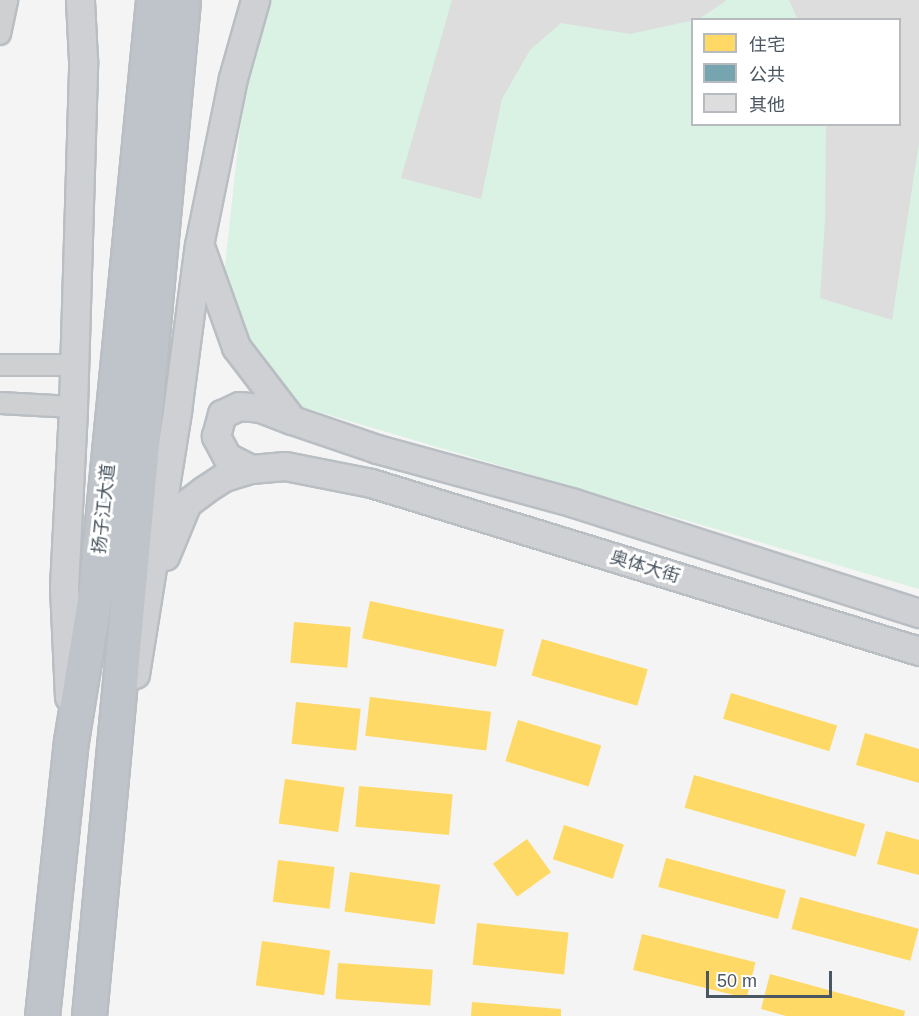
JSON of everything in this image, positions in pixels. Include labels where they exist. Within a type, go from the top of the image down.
[{"type":"highway","name":"扬子江大道","points":[[42,1016],[71,741],[95,594],[153,0]]},
{"type":"highway","name":"扬子江大道","points":[[89,1016],[183,0]]},
{"type":"street","points":[[0,34],[7,0]]},
{"type":"street","points":[[71,741],[64,587],[73,407],[83,60],[80,0]]},
{"type":"street","points":[[98,925],[177,411],[199,245],[233,78],[255,0]]},
{"type":"street","points":[[199,245],[236,347],[292,420]]},
{"type":"street","points":[[0,364],[73,364]]},
{"type":"street","points":[[0,403],[73,407]]},
{"type":"street","points":[[251,469],[228,457],[216,436],[222,414],[239,406],[260,408],[376,449],[574,503],[919,614]]},
{"type":"street","name":"奥体大街","points":[[139,649],[170,541],[187,503],[224,477],[251,469],[285,466],[371,483],[919,651]]},
{"type":"green space","points":[[254,0],[919,0],[919,589],[295,405],[239,335],[224,275]]},
{"type":"building: 住宅","points":[[370,601],[504,629],[496,667],[362,638]]},
{"type":"building: 住宅","points":[[294,622],[351,627],[347,668],[290,663]]},
{"type":"building: 住宅","points":[[542,639],[648,669],[637,706],[532,676]]},
{"type":"building: 住宅","points":[[731,693],[837,725],[829,751],[723,719]]},
{"type":"building: 住宅","points":[[370,697],[491,712],[486,751],[365,736]]},
{"type":"building: 住宅","points":[[296,702],[361,709],[356,751],[292,744]]},
{"type":"building: 住宅","points":[[518,720],[601,745],[589,787],[505,761]]},
{"type":"building: 住宅","points":[[865,733],[919,749],[919,783],[856,765]]},
{"type":"building: 住宅","points":[[694,775],[865,824],[856,857],[685,808]]},
{"type":"building: 住宅","points":[[285,779],[344,787],[338,832],[279,824]]},
{"type":"building: 住宅","points":[[359,786],[453,794],[449,835],[355,827]]},
{"type":"building: 住宅","points":[[564,825],[624,844],[613,879],[553,859]]},
{"type":"building: 住宅","points":[[886,831],[919,840],[919,875],[877,864]]},
{"type":"building: 住宅","points":[[527,839],[551,872],[517,897],[493,864]]},
{"type":"building: 住宅","points":[[666,858],[786,890],[778,919],[658,887]]},
{"type":"building: 住宅","points":[[278,860],[335,867],[329,909],[273,902]]},
{"type":"building: 住宅","points":[[350,872],[440,885],[435,924],[344,912]]},
{"type":"building: 住宅","points":[[800,897],[919,929],[910,961],[791,929]]},
{"type":"building: 住宅","points":[[477,923],[568,933],[564,974],[473,965]]},
{"type":"building: 住宅","points":[[642,934],[756,962],[747,998],[633,970]]},
{"type":"building: 住宅","points":[[262,941],[330,951],[324,995],[256,986]]},
{"type":"building: 住宅","points":[[338,963],[433,970],[430,1006],[335,999]]},
{"type":"building: 住宅","points":[[770,974],[905,1011],[904,1016],[786,1016],[761,1009]]},
{"type":"building: 住宅","points":[[472,1002],[561,1009],[561,1016],[471,1016]]},
{"type":"building: 公共","points":[[544,0],[684,0],[625,21],[570,12]]},
{"type":"building: 其他","points":[[452,0],[727,0],[700,18],[691,18],[691,21],[630,34],[561,23],[530,50],[502,99],[481,199],[401,178]]},
{"type":"building: 其他","points":[[789,0],[919,0],[919,143],[892,320],[820,298],[825,219],[826,126],[901,126],[901,18],[797,18]]}]
